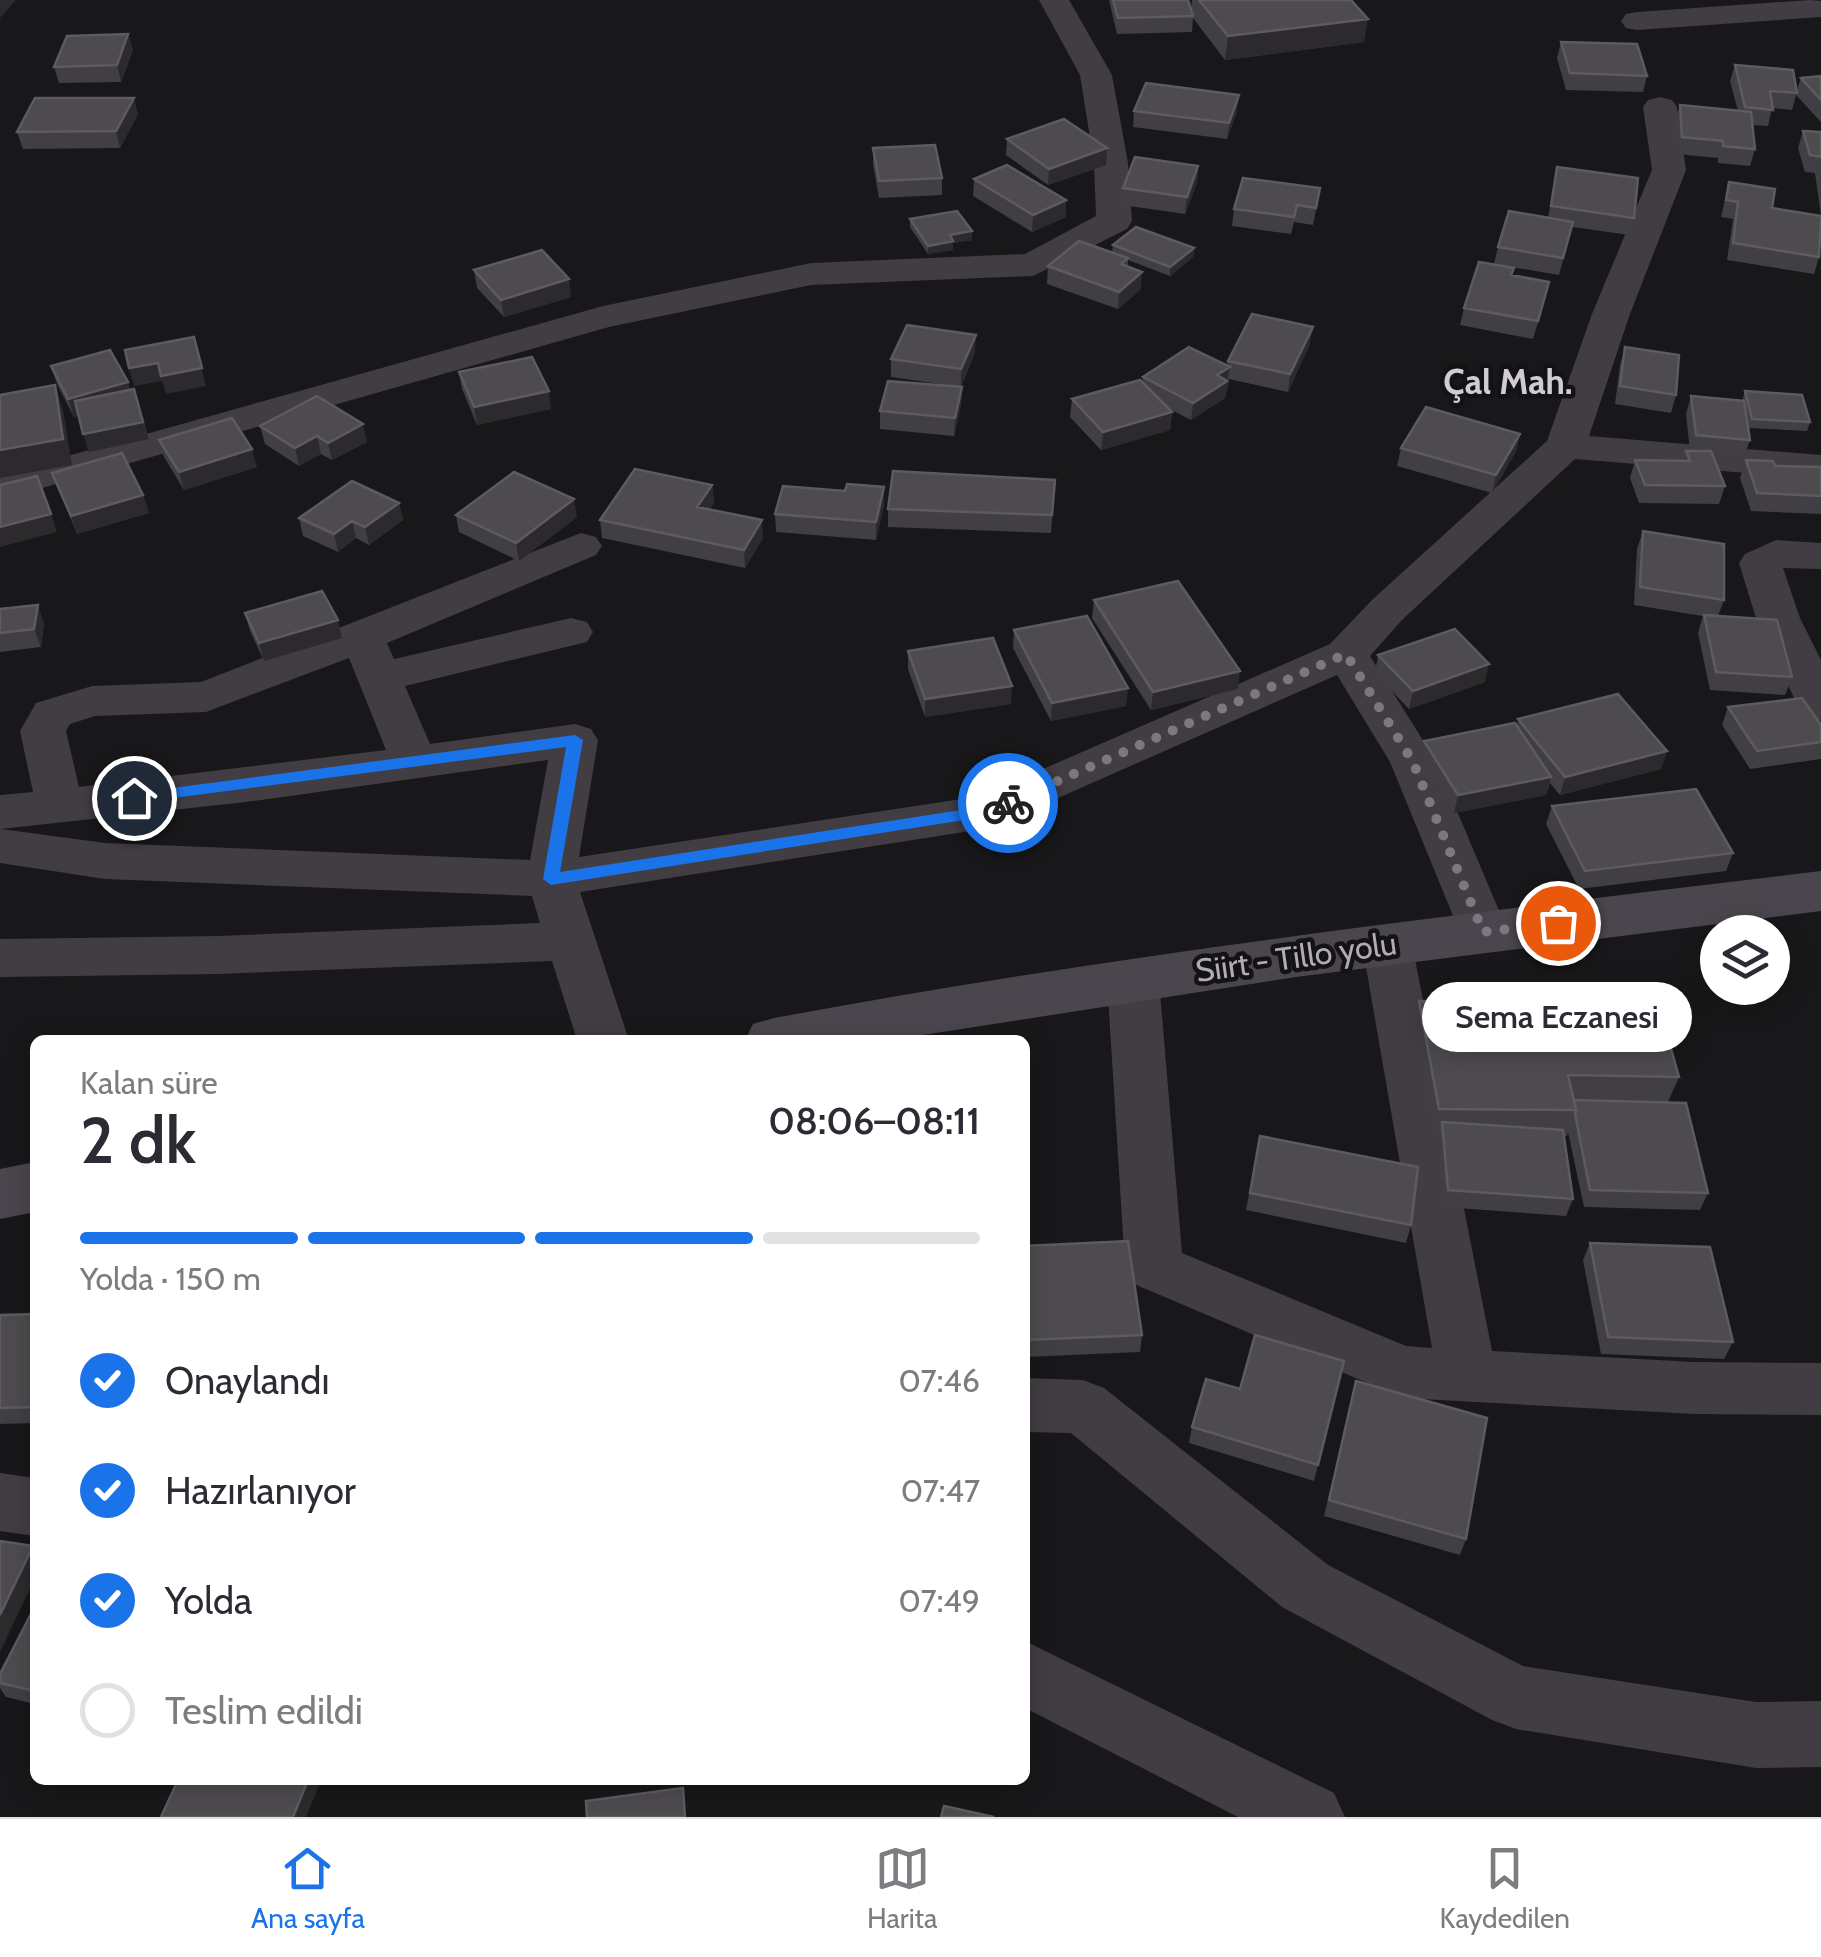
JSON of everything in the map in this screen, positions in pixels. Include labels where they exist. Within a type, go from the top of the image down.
[{"type":"main road","name":"Siirt - Tillo yolu","points":[[800,1035],[922,1011],[1388,944],[1821,892]]},
{"type":"main road","points":[[0,1194],[30,1188]]},
{"type":"street","points":[[0,488],[603,317],[812,274],[1033,265],[1114,220],[1111,162],[1096,74],[1054,0]]},
{"type":"street","points":[[1638,22],[1815,9]]},
{"type":"street","points":[[0,846],[105,861],[551,879],[990,811],[1346,654],[1387,610],[1565,446],[1611,314],[1669,170],[1660,107]]},
{"type":"street","points":[[1565,446],[1821,467]]},
{"type":"street","points":[[60,806],[42,731],[52,714],[92,701],[206,697],[581,546]]},
{"type":"street","points":[[1821,556],[1776,553],[1760,563],[1778,618],[1821,706]]},
{"type":"street","points":[[379,677],[570,632]]},
{"type":"street","points":[[362,636],[414,763]]},
{"type":"street","points":[[1346,654],[1413,762],[1483,932]]},
{"type":"street","points":[[0,812],[575,740],[551,879],[601,1035]]},
{"type":"street","points":[[0,958],[218,955],[572,940]]},
{"type":"street","points":[[1388,944],[1466,1376]]},
{"type":"street","points":[[1133,980],[1154,1267],[1403,1372],[1694,1388],[1821,1389]]},
{"type":"street","points":[[1030,1405],[1083,1407],[1305,1586],[1516,1696],[1756,1735],[1821,1734]]},
{"type":"street","points":[[0,1502],[30,1506]]},
{"type":"street","points":[[1030,1676],[1310,1817]]},
{"type":"building","points":[[1113,0],[1188,0],[1193,16],[1118,18]]},
{"type":"building","points":[[1199,0],[1351,0],[1368,19],[1228,36]]},
{"type":"building","points":[[128,34],[117,65],[54,67],[67,36]]},
{"type":"building","points":[[1561,42],[1637,44],[1647,76],[1570,73]]},
{"type":"building","points":[[1735,65],[1793,70],[1797,93],[1770,91],[1773,110],[1745,107]]},
{"type":"building","points":[[1821,76],[1821,100],[1801,78]]},
{"type":"building","points":[[1146,83],[1239,95],[1229,123],[1134,111]]},
{"type":"building","points":[[35,98],[134,98],[116,131],[17,132]]},
{"type":"building","points":[[1680,105],[1751,112],[1755,149],[1682,137]]},
{"type":"building","points":[[1064,119],[1107,148],[1049,169],[1007,139]]},
{"type":"building","points":[[1803,131],[1821,132],[1821,157],[1810,155]]},
{"type":"building","points":[[935,145],[942,178],[879,181],[873,148]]},
{"type":"building","points":[[1135,157],[1198,166],[1187,197],[1123,188]]},
{"type":"building","points":[[1007,165],[1066,200],[1033,215],[974,179]]},
{"type":"building","points":[[1557,167],[1638,178],[1634,218],[1551,206]]},
{"type":"building","points":[[1243,178],[1320,188],[1316,208],[1297,205],[1294,217],[1234,209]]},
{"type":"building","points":[[1729,182],[1775,189],[1772,208],[1821,216],[1819,257],[1733,243],[1738,202],[1726,200]]},
{"type":"building","points":[[957,211],[972,231],[950,235],[953,241],[928,246],[910,219]]},
{"type":"building","points":[[1509,211],[1573,222],[1563,258],[1498,247]]},
{"type":"building","points":[[1136,227],[1194,248],[1170,267],[1113,245]]},
{"type":"building","points":[[1079,241],[1128,258],[1121,264],[1142,272],[1119,292],[1048,266]]},
{"type":"building","points":[[542,250],[569,279],[501,300],[474,270]]},
{"type":"building","points":[[1479,262],[1514,268],[1511,275],[1549,282],[1538,321],[1464,308]]},
{"type":"building","points":[[1252,314],[1313,327],[1290,374],[1228,361]]},
{"type":"building","points":[[907,325],[976,335],[961,369],[891,359]]},
{"type":"building","points":[[194,337],[202,368],[161,376],[158,363],[129,368],[125,350]]},
{"type":"building","points":[[1189,347],[1230,367],[1217,375],[1227,381],[1193,403],[1143,377]]},
{"type":"building","points":[[1625,347],[1679,355],[1676,395],[1620,386]]},
{"type":"building","points":[[110,350],[128,382],[68,399],[51,366]]},
{"type":"building","points":[[532,357],[549,391],[474,407],[459,372]]},
{"type":"building","points":[[1140,380],[1172,412],[1103,432],[1072,399]]},
{"type":"building","points":[[888,381],[962,387],[955,418],[880,411]]},
{"type":"building","points":[[55,385],[63,439],[0,450],[0,395]]},
{"type":"building","points":[[134,389],[143,422],[83,434],[75,401]]},
{"type":"building","points":[[1745,391],[1802,395],[1810,422],[1752,419]]},
{"type":"building","points":[[317,396],[363,424],[328,443],[317,436],[295,448],[260,426]]},
{"type":"building","points":[[1691,396],[1744,401],[1750,440],[1696,435]]},
{"type":"building","points":[[1426,407],[1520,434],[1496,475],[1401,448]]},
{"type":"building","points":[[232,418],[252,449],[179,472],[159,440]]},
{"type":"building","points":[[1686,451],[1711,451],[1725,486],[1645,485],[1635,460],[1690,461]]},
{"type":"building","points":[[122,453],[143,495],[71,516],[52,473]]},
{"type":"building","points":[[1746,460],[1773,461],[1775,466],[1821,467],[1821,496],[1757,493]]},
{"type":"building","points":[[635,469],[712,485],[697,507],[762,520],[744,550],[600,520]]},
{"type":"building","points":[[893,471],[1055,480],[1052,515],[888,509]]},
{"type":"building","points":[[514,472],[574,499],[516,543],[456,515]]},
{"type":"building","points":[[37,476],[51,514],[0,527],[0,485]]},
{"type":"building","points":[[352,481],[399,503],[365,527],[352,521],[334,534],[299,518]]},
{"type":"building","points":[[847,484],[884,487],[876,522],[775,514],[783,486],[845,491]]},
{"type":"building","points":[[1643,531],[1724,544],[1724,600],[1640,587]]},
{"type":"building","points":[[1178,581],[1240,671],[1153,692],[1094,600]]},
{"type":"building","points":[[322,591],[338,620],[259,643],[245,613]]},
{"type":"building","points":[[38,605],[34,629],[0,633],[0,609]]},
{"type":"building","points":[[1704,615],[1777,620],[1792,677],[1716,672]]},
{"type":"building","points":[[1087,616],[1128,688],[1052,703],[1014,630]]},
{"type":"building","points":[[1455,629],[1489,664],[1413,691],[1378,655]]},
{"type":"building","points":[[993,638],[1012,686],[925,699],[908,651]]},
{"type":"building","points":[[1618,694],[1667,751],[1565,777],[1518,719]]},
{"type":"building","points":[[1802,698],[1821,725],[1821,742],[1757,751],[1728,707]]},
{"type":"building","points":[[1515,723],[1551,777],[1458,795],[1424,741]]},
{"type":"building","points":[[1696,789],[1733,853],[1585,871],[1552,806]]},
{"type":"building","points":[[1419,1001],[1658,1003],[1679,1077],[1568,1075],[1576,1110],[1439,1109]]},
{"type":"building","points":[[1574,1100],[1686,1103],[1708,1193],[1590,1190]]},
{"type":"building","points":[[1442,1122],[1563,1130],[1573,1199],[1448,1190]]},
{"type":"building","points":[[1260,1136],[1418,1167],[1411,1225],[1250,1193]]},
{"type":"building","points":[[1128,1241],[1142,1335],[1030,1340],[1030,1246]]},
{"type":"building","points":[[1590,1243],[1710,1247],[1733,1342],[1608,1337]]},
{"type":"building","points":[[30,1314],[30,1407],[0,1408],[0,1315]]},
{"type":"building","points":[[1255,1335],[1344,1361],[1318,1465],[1192,1427],[1206,1379],[1240,1389]]},
{"type":"building","points":[[1356,1381],[1487,1418],[1466,1539],[1329,1500]]},
{"type":"building","points":[[0,1541],[30,1546],[30,1552],[0,1615]]},
{"type":"building","points":[[30,1616],[30,1690],[0,1683],[0,1674]]},
{"type":"building","points":[[176,1785],[306,1785],[293,1817],[161,1817]]},
{"type":"building","points":[[683,1788],[685,1817],[587,1817],[586,1801]]},
{"type":"building","points":[[944,1806],[994,1817],[941,1817]]},
{"type":"way so far","points":[[1008,803],[1346,654],[1413,762],[1483,932],[1558,923]]},
{"type":"place","name":"Sema Eczanesi","points":[[1558,923]]},
{"type":"district","name":"Çal Mah.","points":[[1508,382]]},
{"type":"route","points":[[134,798],[575,740],[551,879],[990,811],[1008,803]]}]
